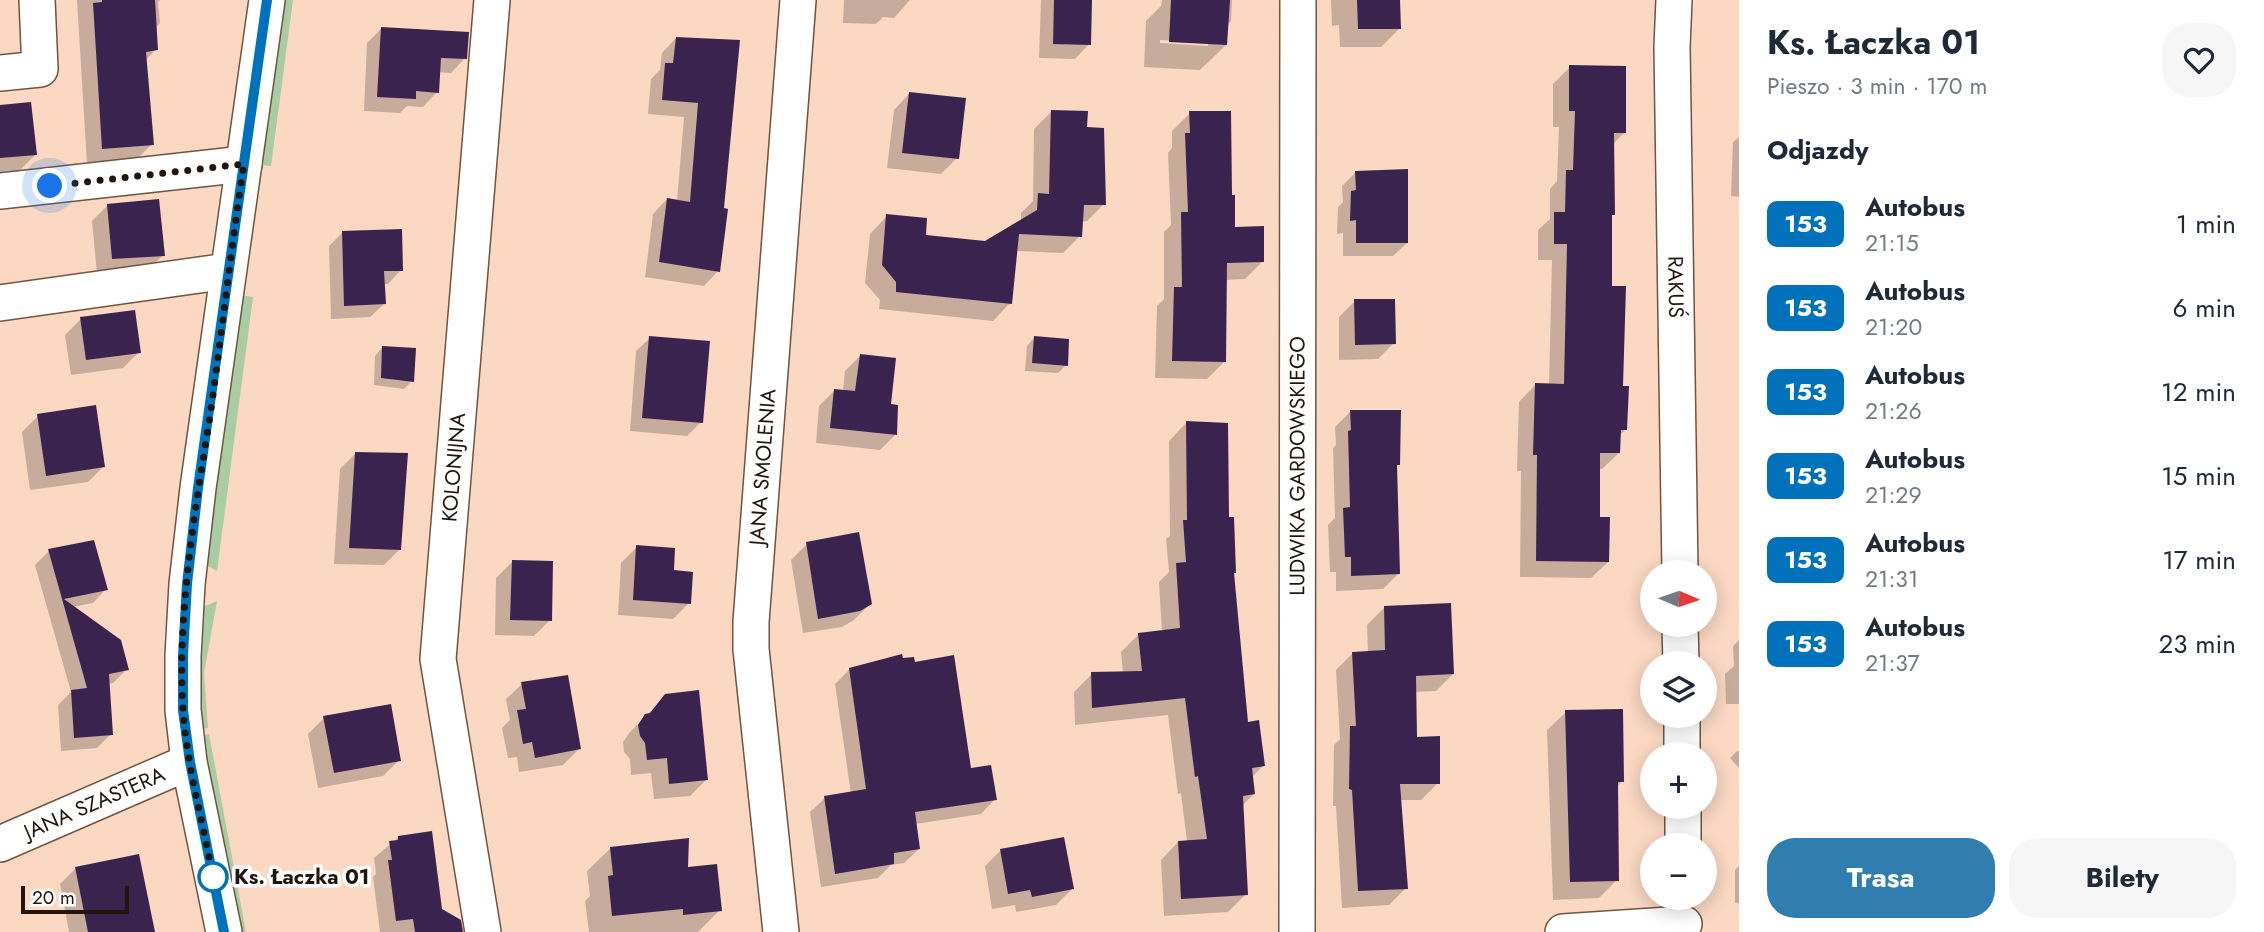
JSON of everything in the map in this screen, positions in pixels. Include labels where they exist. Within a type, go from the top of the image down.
[{"type":"street","points":[[0,73],[40,69],[37,0]]},
{"type":"street","points":[[224,932],[190,762],[183,696],[183,656],[187,584],[267,0]]},
{"type":"street","name":"KOLONIJNA","points":[[483,932],[438,659],[492,0]]},
{"type":"street","name":"JANA SMOLENIA","points":[[781,932],[751,649],[751,622],[798,0]]},
{"type":"street","name":"LUDWIKA GARDOWSKIEGO","points":[[1297,932],[1298,0]]},
{"type":"street","name":"RAKUŚ","points":[[1674,0],[1672,47],[1679,560]]},
{"type":"street","points":[[0,191],[244,164]]},
{"type":"street","points":[[0,303],[228,271]]},
{"type":"street","name":"JANA SZASTERA","points":[[0,844],[190,762]]},
{"type":"street","points":[[1563,932],[1684,918]]},
{"type":"green space","points":[[281,0],[293,0],[271,166],[260,165]]},
{"type":"green space","points":[[240,295],[253,297],[217,571],[206,565],[207,548]]},
{"type":"green space","points":[[217,601],[204,673],[208,728],[202,729],[199,699],[201,608]]},
{"type":"green space","points":[[209,734],[246,932],[239,932],[202,736]]},
{"type":"building","points":[[102,0],[155,0],[158,50],[146,52],[154,145],[102,149],[93,3]]},
{"type":"building","points":[[1054,0],[1092,0],[1091,45],[1053,44]]},
{"type":"building","points":[[1171,0],[1230,0],[1227,45],[1169,42]]},
{"type":"building","points":[[1357,0],[1400,0],[1401,29],[1358,29]]},
{"type":"building","points":[[381,27],[469,32],[467,59],[441,58],[439,93],[416,91],[416,99],[377,97]]},
{"type":"building","points":[[676,37],[740,40],[724,208],[728,209],[720,272],[659,262],[667,198],[690,202],[698,103],[662,100],[665,63],[673,63]]},
{"type":"building","points":[[1569,65],[1626,66],[1626,133],[1614,133],[1612,286],[1626,286],[1623,386],[1629,386],[1627,430],[1621,430],[1620,453],[1600,453],[1600,517],[1610,517],[1609,562],[1536,561],[1537,455],[1533,455],[1535,383],[1564,384],[1567,244],[1554,244],[1554,212],[1565,212],[1566,170],[1573,170],[1575,111],[1569,111]]},
{"type":"building","points":[[909,92],[966,98],[959,159],[902,153]]},
{"type":"building","points":[[31,102],[37,155],[0,158],[0,105]]},
{"type":"building","points":[[1051,110],[1088,111],[1087,127],[1104,128],[1106,205],[1084,205],[1082,237],[1019,234],[1012,304],[896,292],[896,282],[882,265],[886,214],[927,218],[926,235],[985,241],[1037,210],[1038,193],[1049,194]]},
{"type":"building","points":[[1189,111],[1231,111],[1235,227],[1264,226],[1264,262],[1227,263],[1226,362],[1172,361],[1174,287],[1182,287],[1181,212],[1188,212],[1185,133],[1190,133]]},
{"type":"building","points":[[1408,169],[1408,243],[1356,243],[1356,220],[1350,221],[1351,191],[1356,190],[1355,171]]},
{"type":"building","points":[[159,199],[165,256],[112,259],[107,204]]},
{"type":"building","points":[[402,229],[403,271],[384,271],[386,304],[344,306],[342,231]]},
{"type":"building","points":[[1354,299],[1395,299],[1396,344],[1355,345]]},
{"type":"building","points":[[135,310],[141,353],[86,360],[80,317]]},
{"type":"building","points":[[649,336],[710,341],[703,423],[642,418]]},
{"type":"building","points":[[1034,336],[1069,339],[1068,366],[1032,363]]},
{"type":"building","points":[[382,346],[416,348],[414,382],[381,378]]},
{"type":"building","points":[[860,354],[896,358],[891,404],[898,405],[897,435],[830,428],[834,389],[855,391]]},
{"type":"building","points":[[96,405],[105,467],[46,476],[37,414]]},
{"type":"building","points":[[1350,410],[1401,410],[1400,465],[1397,465],[1400,574],[1351,576],[1351,557],[1345,557],[1343,508],[1350,507]]},
{"type":"building","points":[[1186,421],[1228,423],[1229,517],[1234,517],[1234,573],[1248,722],[1259,720],[1265,766],[1252,768],[1255,794],[1243,796],[1248,895],[1181,899],[1178,841],[1207,839],[1198,776],[1195,777],[1185,698],[1092,708],[1091,672],[1142,671],[1138,633],[1180,628],[1176,563],[1186,562],[1183,520],[1187,520]]},
{"type":"building","points":[[355,452],[408,453],[401,550],[349,548]]},
{"type":"building","points":[[859,532],[872,604],[860,611],[818,619],[806,542]]},
{"type":"building","points":[[94,540],[108,590],[64,599],[121,640],[129,670],[109,674],[113,735],[74,738],[71,690],[87,688],[48,549]]},
{"type":"building","points":[[636,545],[675,548],[674,570],[693,572],[691,604],[633,600]]},
{"type":"building","points":[[512,560],[553,561],[552,621],[510,620]]},
{"type":"building","points":[[1451,603],[1454,674],[1416,676],[1417,737],[1440,736],[1440,784],[1400,784],[1408,889],[1358,891],[1352,790],[1349,789],[1350,726],[1356,726],[1352,652],[1385,650],[1384,606]]},
{"type":"building","points":[[902,654],[903,658],[914,657],[915,662],[954,655],[971,768],[991,765],[997,800],[915,812],[920,849],[894,853],[894,864],[835,874],[824,796],[866,789],[849,668]]},
{"type":"building","points":[[568,675],[581,749],[535,758],[532,742],[523,744],[517,710],[526,709],[521,682]]},
{"type":"building","points":[[699,690],[708,780],[669,784],[667,758],[647,760],[645,743],[640,736],[638,725],[665,694]]},
{"type":"building","points":[[391,704],[401,761],[334,773],[323,716]]},
{"type":"building","points":[[1623,709],[1624,782],[1618,782],[1619,881],[1570,882],[1565,710]]},
{"type":"building","points":[[432,831],[442,909],[461,920],[463,932],[415,932],[413,919],[396,921],[388,860],[392,860],[389,841],[398,840],[398,836]]},
{"type":"building","points":[[1064,837],[1074,889],[1032,897],[1030,890],[1008,894],[1000,849]]},
{"type":"building","points":[[689,838],[688,867],[717,864],[722,911],[683,915],[683,909],[612,916],[608,876],[613,875],[610,847]]},
{"type":"building","points":[[139,854],[155,932],[88,932],[75,867]]},
{"type":"bus line","name":"153","points":[[224,932],[190,762],[183,710],[183,656],[187,584],[198,488],[267,0]]},
{"type":"place","name":"Ks. Łaczka 01","points":[[213,877]]},
{"type":"route","points":[[50,186],[244,164],[198,488],[187,584],[183,656],[183,710],[190,762],[213,877]]}]
